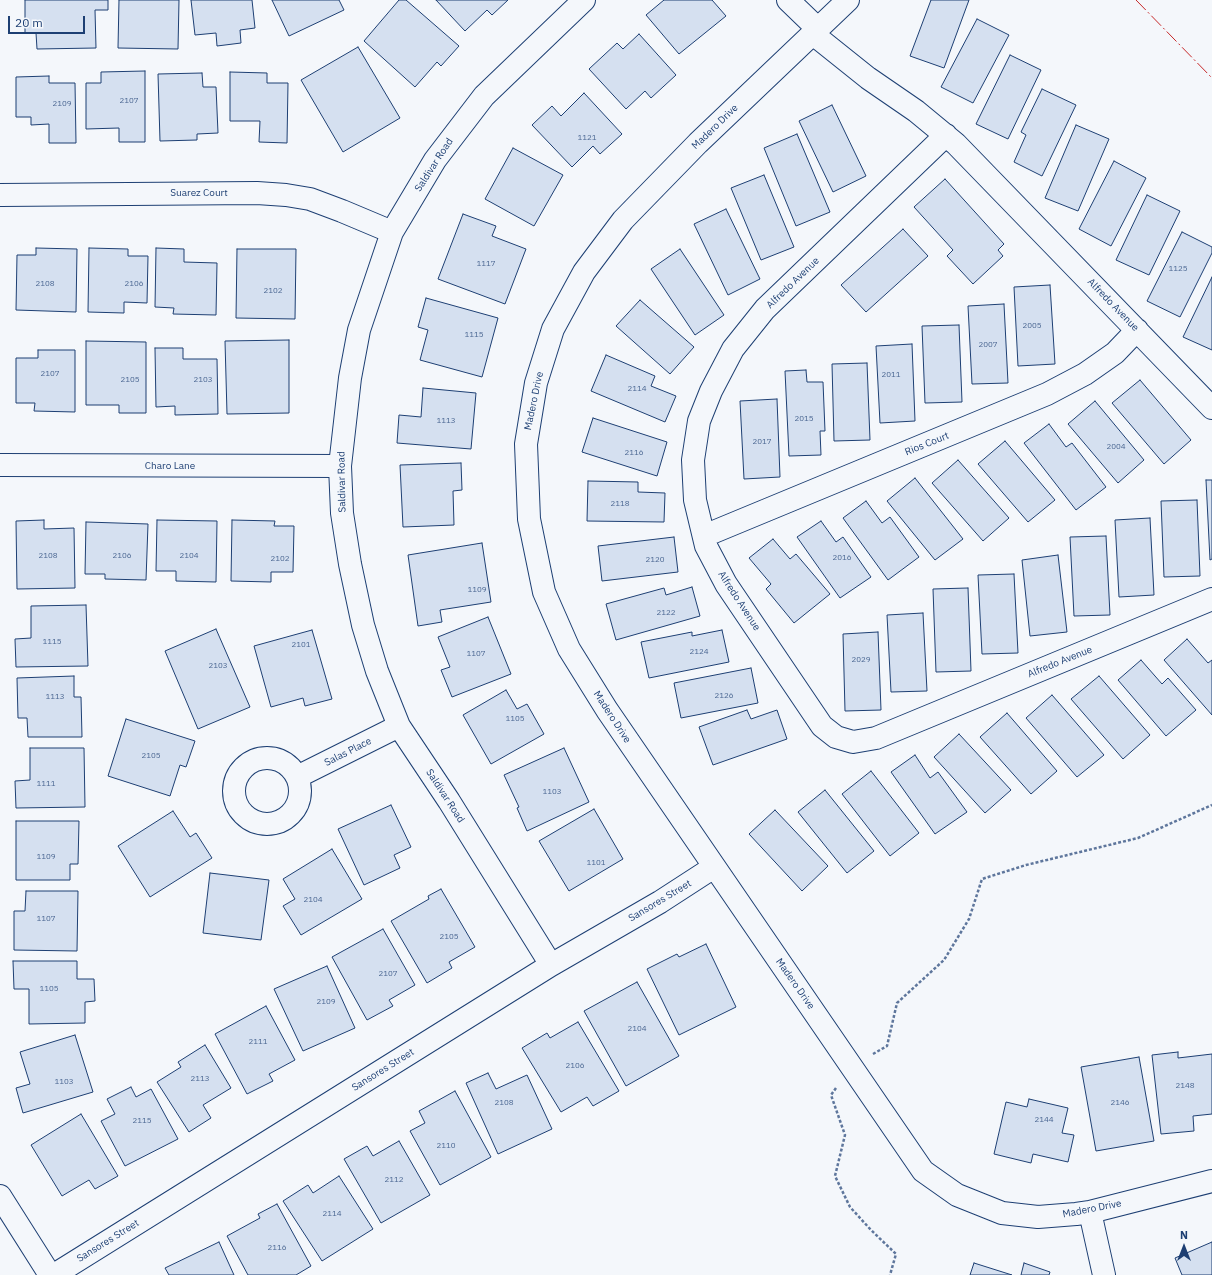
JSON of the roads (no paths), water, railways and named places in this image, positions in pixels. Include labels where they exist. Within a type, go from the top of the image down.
[{"type":"street","name":"Saldivar Road","points":[[551,965],[449,801],[399,726],[377,671],[363,625],[350,564],[342,513],[340,466],[350,378],[359,330],[392,232],[435,160],[484,96],[584,0]]},
{"type":"street","name":"Alfredo Avenue","points":[[788,0],[815,31],[868,78],[916,111],[946,135],[967,155],[1212,408]]},
{"type":"street","name":"Madero Drive","points":[[848,0],[698,143],[623,220],[584,272],[554,330],[536,383],[526,444],[529,519],[544,592],[569,649],[606,710],[923,1171],[957,1195],[1002,1213],[1038,1217],[1090,1212],[1212,1181]]},
{"type":"street","name":"Alfredo Avenue","points":[[946,135],[765,309],[732,349],[711,391],[699,421],[693,460],[695,500],[706,546],[726,584],[822,726],[836,737],[853,742],[876,738],[1212,599]]},
{"type":"street","name":"Suarez Court","points":[[0,195],[257,193],[286,195],[310,199],[392,232]]},
{"type":"street","name":"Rios Court","points":[[704,536],[1047,394],[1085,374],[1116,353],[1136,330]]},
{"type":"street","name":"Charo Lane","points":[[0,466],[340,466]]},
{"type":"street","name":"Salas Place","points":[[297,777],[399,726]]},
{"type":"street","name":"Sansores Street","points":[[54,1275],[551,965],[660,902],[714,867]]},
{"type":"street","points":[[0,1196],[50,1275]]},
{"type":"street","points":[[1090,1212],[1104,1275]]}]
